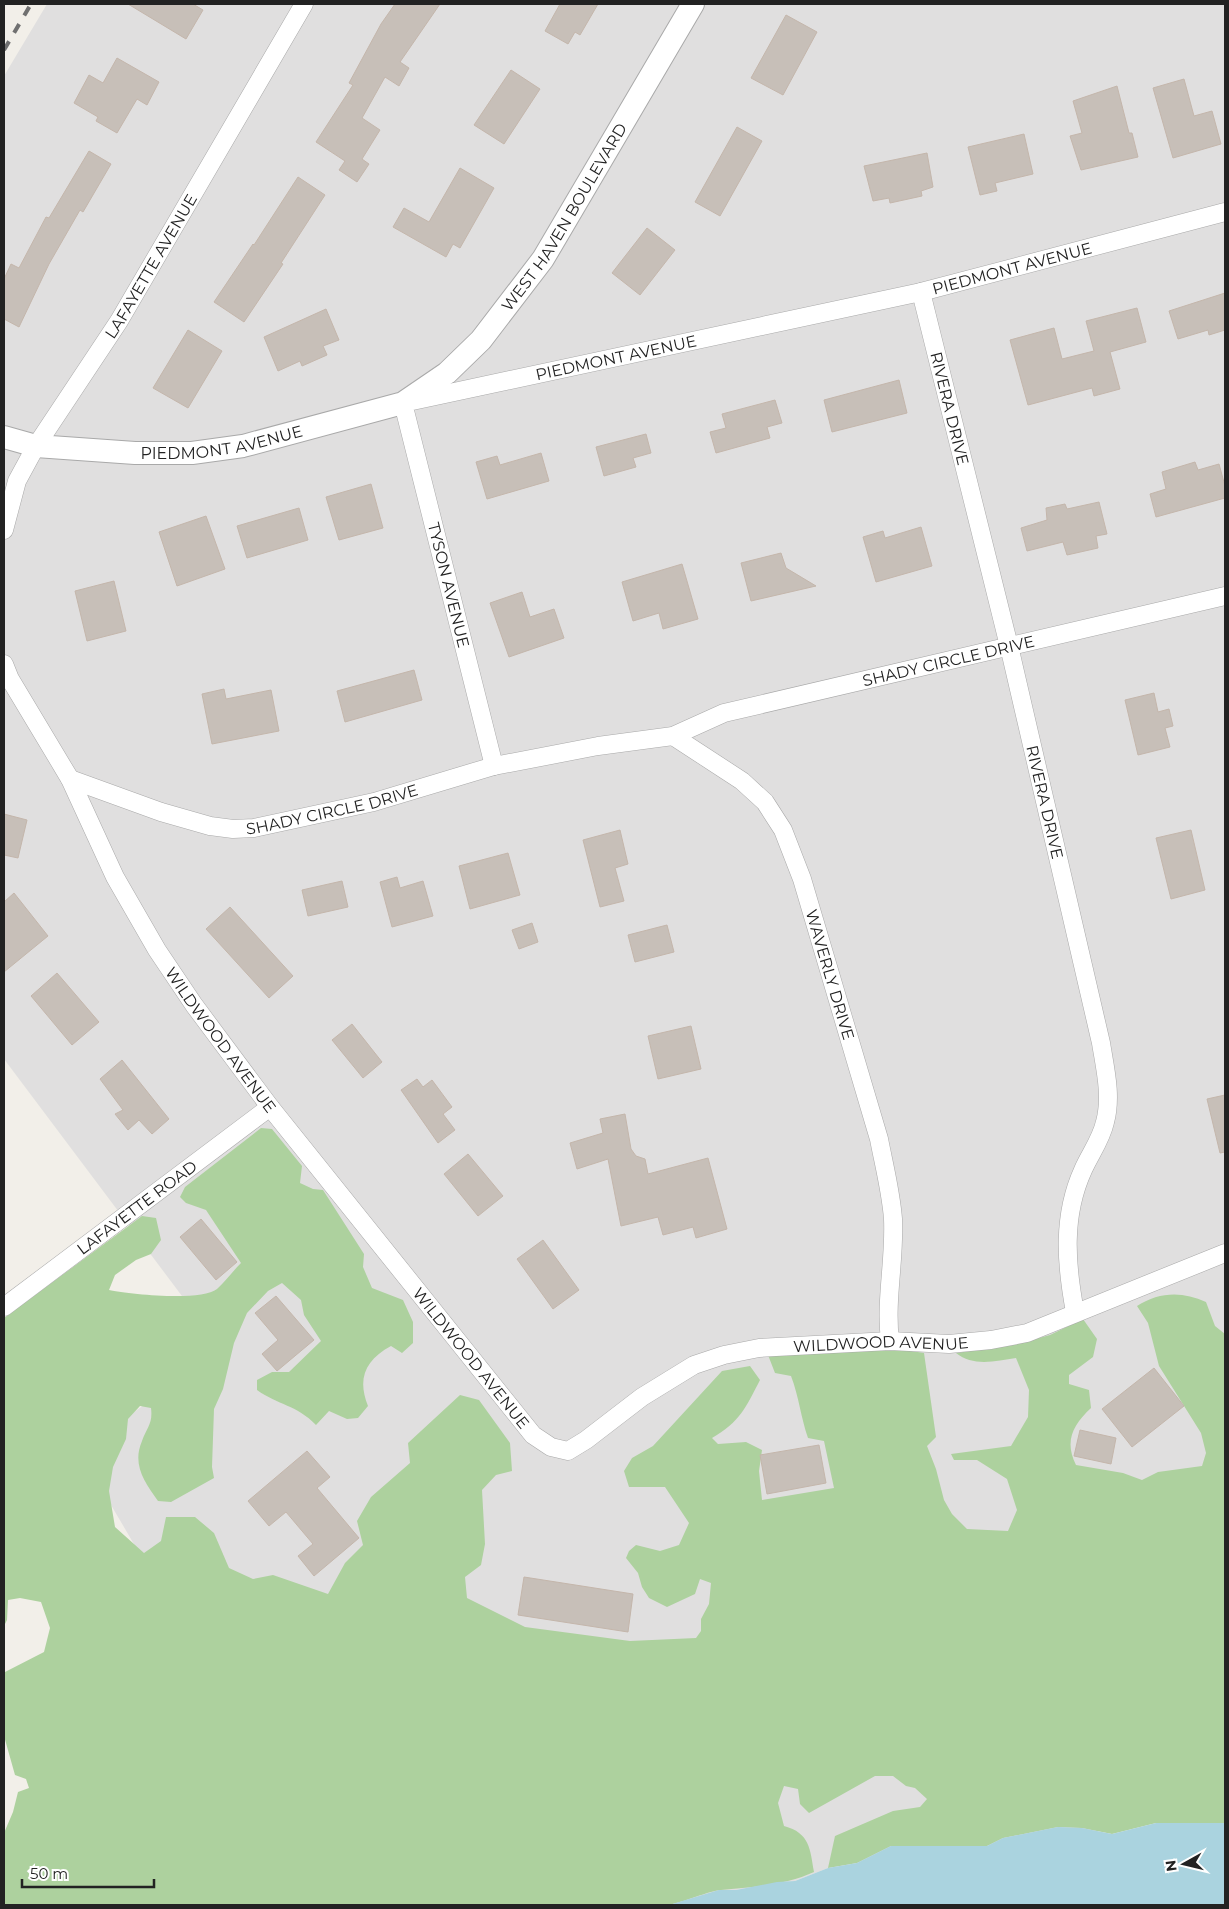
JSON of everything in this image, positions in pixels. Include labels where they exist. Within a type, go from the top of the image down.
[{"type":"street","name":"LAFAYETTE AVENUE","points":[[4,530],[17,481],[36,446],[119,321],[304,4]]},
{"type":"street","name":"WEST HAVEN BOULEVARD","points":[[403,403],[447,373],[481,340],[543,259],[693,4]]},
{"type":"street","name":"PIEDMONT AVENUE","points":[[4,437],[36,446],[135,453],[192,453],[243,446],[403,403],[921,292],[1225,212]]},
{"type":"street","name":"RIVERA DRIVE","points":[[921,292],[1009,646],[1101,1042],[1109,1095],[1106,1121],[1097,1145],[1082,1171],[1067,1230],[1068,1273],[1075,1312]]},
{"type":"street","name":"TYSON AVENUE","points":[[403,403],[494,766]]},
{"type":"street","name":"SHADY CIRCLE DRIVE","points":[[70,779],[161,812],[210,826],[233,829],[254,828],[374,802],[494,766],[598,746],[673,736],[724,713],[1225,596]]},
{"type":"street","name":"WILDWOOD AVENUE","points":[[4,664],[10,679],[70,779],[115,877],[157,950],[194,1005],[270,1107],[533,1435],[551,1447],[568,1451],[586,1440],[642,1397],[686,1370],[724,1355],[759,1348],[890,1342],[949,1344],[991,1340],[1028,1332],[1225,1253]]},
{"type":"street","name":"WAVERLY DRIVE","points":[[673,736],[742,781],[765,802],[783,830],[802,879],[879,1139],[888,1182],[893,1218],[887,1305],[890,1342]]},
{"type":"street","name":"LAFAYETTE ROAD","points":[[4,1307],[270,1107]]},
{"type":"shaded area","points":[[47,4],[1225,4],[1225,1823],[1156,1823],[857,1863],[828,1868],[795,1881],[736,1890],[669,1905],[196,1650],[80,1452],[221,1348],[4,1059],[4,76]]},
{"type":"green space","points":[[261,1128],[272,1129],[302,1166],[300,1183],[313,1189],[323,1190],[364,1254],[363,1267],[372,1288],[403,1300],[413,1322],[413,1343],[402,1353],[391,1346],[382,1351],[369,1364],[363,1387],[368,1406],[358,1418],[347,1419],[329,1411],[316,1425],[302,1413],[257,1390],[257,1380],[272,1372],[289,1372],[321,1341],[304,1315],[301,1300],[282,1283],[268,1291],[247,1313],[234,1343],[223,1389],[214,1409],[212,1467],[214,1478],[171,1502],[158,1501],[144,1480],[138,1457],[139,1449],[150,1422],[151,1408],[140,1406],[128,1419],[126,1439],[113,1467],[109,1491],[115,1527],[144,1553],[161,1541],[166,1517],[195,1517],[214,1533],[229,1568],[253,1579],[273,1575],[328,1594],[345,1563],[363,1545],[357,1521],[371,1497],[410,1463],[408,1443],[460,1395],[479,1400],[510,1443],[512,1471],[496,1475],[482,1490],[485,1544],[481,1565],[465,1577],[467,1598],[525,1627],[630,1641],[696,1638],[701,1631],[701,1619],[709,1604],[711,1583],[700,1579],[695,1594],[667,1607],[649,1598],[642,1587],[638,1573],[626,1558],[629,1551],[636,1545],[660,1551],[679,1545],[689,1523],[665,1487],[629,1487],[624,1471],[632,1458],[653,1446],[722,1371],[750,1366],[760,1380],[736,1420],[712,1438],[718,1444],[746,1442],[762,1450],[759,1471],[762,1500],[834,1488],[824,1441],[808,1438],[791,1376],[775,1373],[768,1355],[886,1347],[924,1353],[936,1437],[927,1446],[936,1469],[944,1500],[952,1514],[967,1529],[1008,1531],[1017,1510],[1007,1479],[977,1460],[954,1460],[951,1454],[1011,1446],[1028,1417],[1029,1390],[1016,1358],[977,1362],[956,1353],[1013,1345],[1050,1335],[1083,1319],[1097,1339],[1093,1357],[1069,1375],[1069,1384],[1089,1390],[1091,1408],[1079,1421],[1072,1434],[1072,1456],[1076,1465],[1123,1473],[1142,1480],[1158,1472],[1202,1466],[1206,1453],[1201,1433],[1159,1366],[1148,1323],[1137,1306],[1145,1301],[1162,1296],[1179,1295],[1197,1298],[1206,1302],[1215,1326],[1225,1334],[1225,1823],[1156,1823],[1112,1834],[1082,1828],[1058,1827],[1003,1838],[987,1846],[891,1846],[857,1863],[828,1868],[835,1836],[893,1811],[920,1807],[927,1799],[915,1788],[906,1786],[893,1776],[875,1776],[809,1813],[800,1804],[798,1789],[784,1786],[778,1803],[784,1826],[793,1829],[804,1838],[810,1849],[814,1872],[780,1883],[716,1891],[669,1905],[4,1905],[4,1833],[13,1812],[18,1792],[29,1788],[26,1779],[15,1775],[4,1736],[4,1675],[5,1672],[44,1652],[50,1628],[41,1602],[20,1598],[8,1600],[7,1620],[4,1626],[4,1318],[142,1216],[156,1218],[161,1240],[151,1254],[136,1260],[115,1275],[109,1290],[148,1295],[181,1296],[209,1293],[217,1289],[241,1263],[206,1210],[186,1203],[180,1197],[185,1187]]},
{"type":"water","points":[[1156,1823],[1225,1823],[1225,1905],[669,1905],[719,1890],[736,1890],[777,1882],[795,1881],[828,1868],[857,1863],[891,1846],[987,1846],[1003,1838],[1058,1827],[1082,1828],[1112,1834]]},
{"type":"building","points":[[128,4],[193,4],[203,10],[186,39]]},
{"type":"building","points":[[395,4],[440,4],[400,62],[409,68],[399,86],[385,77],[362,118],[380,130],[362,159],[369,164],[357,182],[339,170],[345,161],[316,142],[353,85],[349,83],[381,24]]},
{"type":"building","points":[[560,4],[598,4],[580,35],[575,32],[568,44],[545,31]]},
{"type":"building","points":[[786,15],[817,32],[783,95],[751,78]]},
{"type":"building","points":[[117,58],[159,82],[147,105],[137,99],[117,133],[96,121],[98,117],[74,103],[89,75],[103,83]]},
{"type":"building","points":[[511,70],[540,89],[504,144],[474,125]]},
{"type":"building","points":[[1184,79],[1194,116],[1212,111],[1221,144],[1173,158],[1153,88]]},
{"type":"building","points":[[1117,86],[1129,133],[1132,133],[1138,157],[1081,170],[1070,136],[1082,133],[1073,101]]},
{"type":"building","points":[[737,127],[762,141],[720,216],[695,202]]},
{"type":"building","points":[[1024,134],[1033,174],[995,183],[997,191],[980,195],[968,147]]},
{"type":"building","points":[[89,151],[111,164],[83,212],[80,210],[49,264],[19,327],[4,319],[4,279],[11,264],[19,268],[46,217],[49,218]]},
{"type":"building","points":[[927,153],[933,187],[921,191],[922,196],[890,203],[889,198],[873,201],[864,166]]},
{"type":"building","points":[[460,168],[494,188],[460,248],[453,244],[446,257],[393,227],[404,208],[429,222]]},
{"type":"building","points":[[298,177],[325,195],[281,263],[283,264],[244,322],[214,302]]},
{"type":"building","points":[[647,228],[675,250],[640,295],[612,273]]},
{"type":"building","points":[[1225,293],[1225,330],[1209,335],[1208,330],[1178,339],[1169,311]]},
{"type":"building","points":[[1137,308],[1146,342],[1110,352],[1120,389],[1094,396],[1092,388],[1028,405],[1010,340],[1054,328],[1062,359],[1094,351],[1086,321]]},
{"type":"building","points":[[326,309],[339,340],[323,346],[327,355],[302,366],[300,361],[278,371],[264,337]]},
{"type":"building","points":[[188,330],[222,351],[188,408],[153,388]]},
{"type":"building","points":[[899,380],[907,413],[832,432],[824,400]]},
{"type":"building","points":[[775,400],[782,423],[767,427],[770,438],[716,453],[710,432],[726,428],[722,414]]},
{"type":"building","points":[[646,434],[651,453],[633,458],[636,467],[604,476],[596,447]]},
{"type":"building","points":[[541,453],[549,481],[487,499],[476,462],[497,456],[500,465]]},
{"type":"building","points":[[1195,462],[1198,470],[1219,464],[1225,486],[1225,498],[1156,517],[1150,494],[1166,489],[1162,472]]},
{"type":"building","points":[[371,484],[383,528],[339,540],[326,497]]},
{"type":"building","points":[[1099,502],[1107,534],[1096,536],[1098,548],[1067,555],[1063,542],[1027,551],[1021,528],[1047,520],[1046,508],[1065,504],[1067,509]]},
{"type":"building","points":[[299,508],[308,540],[247,558],[237,526]]},
{"type":"building","points":[[206,516],[225,569],[177,586],[159,532]]},
{"type":"building","points":[[921,527],[932,566],[876,582],[863,537],[883,531],[885,538]]},
{"type":"building","points":[[781,553],[786,568],[816,586],[751,601],[741,563]]},
{"type":"building","points":[[682,564],[698,619],[663,629],[659,613],[633,621],[622,582]]},
{"type":"building","points":[[114,581],[126,631],[87,641],[75,591]]},
{"type":"building","points":[[522,592],[530,617],[554,609],[564,638],[509,657],[490,603]]},
{"type":"building","points":[[414,670],[422,700],[345,722],[337,691]]},
{"type":"building","points":[[224,689],[226,699],[271,690],[279,731],[212,744],[202,694]]},
{"type":"building","points":[[1154,693],[1158,712],[1169,709],[1173,726],[1165,728],[1170,747],[1138,755],[1125,700]]},
{"type":"building","points":[[4,814],[27,820],[18,858],[4,855]]},
{"type":"building","points":[[620,830],[628,864],[615,868],[624,901],[600,907],[583,840]]},
{"type":"building","points":[[1191,830],[1205,890],[1171,899],[1156,838]]},
{"type":"building","points":[[508,853],[520,895],[470,909],[459,866]]},
{"type":"building","points":[[397,877],[400,888],[423,881],[433,916],[392,927],[380,882]]},
{"type":"building","points":[[342,881],[348,907],[308,916],[302,890]]},
{"type":"building","points":[[14,893],[48,936],[4,972],[4,902]]},
{"type":"building","points":[[230,907],[293,976],[269,998],[206,929]]},
{"type":"building","points":[[532,923],[538,942],[519,949],[512,930]]},
{"type":"building","points":[[667,925],[674,952],[635,962],[628,935]]},
{"type":"building","points":[[57,973],[99,1022],[72,1045],[31,996]]},
{"type":"building","points":[[352,1024],[382,1062],[363,1078],[332,1040]]},
{"type":"building","points":[[691,1026],[701,1069],[658,1079],[648,1036]]},
{"type":"building","points":[[122,1060],[169,1119],[152,1134],[139,1120],[128,1130],[115,1114],[123,1110],[100,1079]]},
{"type":"building","points":[[417,1079],[423,1087],[432,1080],[452,1107],[443,1114],[455,1130],[438,1143],[401,1090]]},
{"type":"building","points":[[1225,1095],[1225,1152],[1220,1153],[1207,1099]]},
{"type":"building","points":[[625,1114],[631,1149],[636,1156],[645,1159],[648,1174],[708,1158],[727,1229],[696,1238],[693,1227],[663,1235],[658,1217],[621,1226],[608,1159],[577,1169],[570,1143],[603,1133],[600,1119]]},
{"type":"building","points":[[468,1154],[503,1196],[478,1216],[444,1174]]},
{"type":"building","points":[[201,1219],[237,1262],[216,1280],[180,1237]]},
{"type":"building","points":[[543,1240],[579,1290],[553,1309],[517,1259]]},
{"type":"building","points":[[276,1296],[314,1340],[277,1371],[262,1354],[278,1340],[255,1313]]},
{"type":"building","points":[[1154,1368],[1184,1406],[1132,1447],[1102,1409]]},
{"type":"building","points":[[1080,1430],[1116,1438],[1111,1464],[1074,1456]]},
{"type":"building","points":[[819,1445],[826,1483],[767,1494],[760,1455]]},
{"type":"building","points":[[307,1451],[330,1477],[317,1488],[359,1538],[314,1576],[298,1556],[313,1544],[286,1512],[269,1526],[248,1501]]},
{"type":"building","points":[[524,1577],[633,1594],[628,1632],[518,1615]]},
{"type":"railway","points":[[4,50],[31,4]]}]
